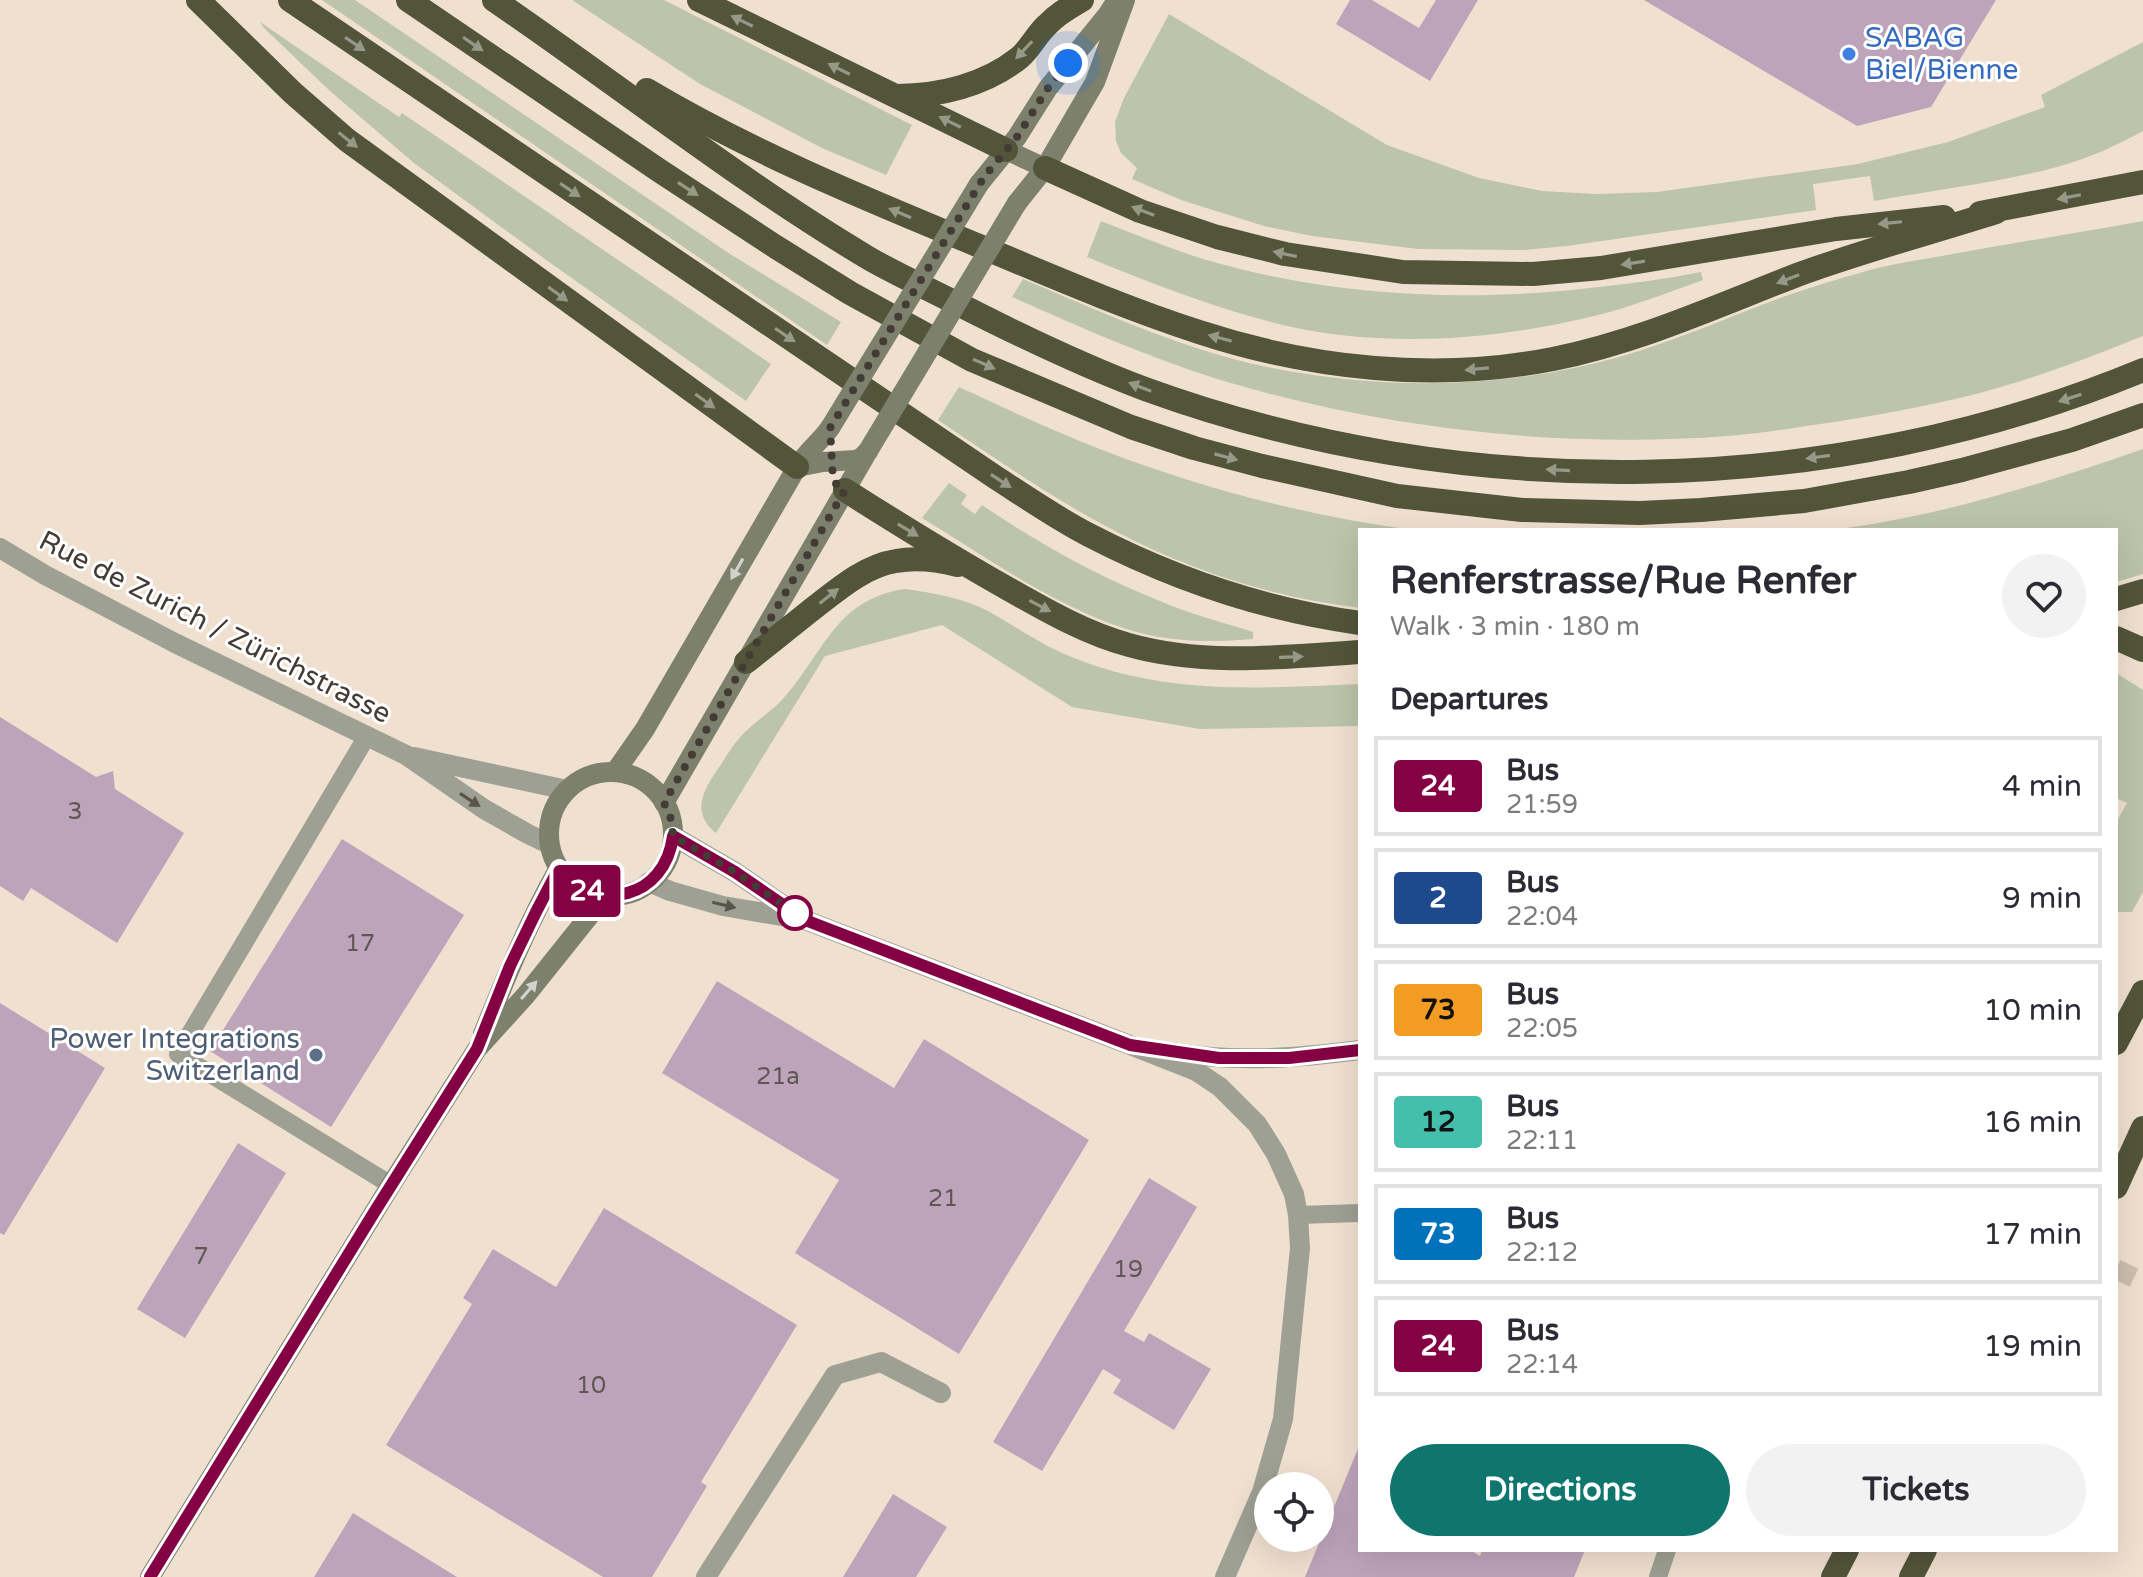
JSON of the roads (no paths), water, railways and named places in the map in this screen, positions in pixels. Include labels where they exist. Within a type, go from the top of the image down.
[{"type":"highway","points":[[198,0],[293,93],[347,140],[797,467]]},
{"type":"highway","points":[[290,0],[995,477],[1086,534],[1205,586],[1283,609],[1358,623]]},
{"type":"highway","points":[[408,0],[776,247],[850,293],[972,360],[1131,427],[1262,466],[1397,496],[1522,510],[1640,513],[1701,510],[1804,501],[1909,482],[2031,452],[2143,415]]},
{"type":"highway","points":[[699,0],[1006,150]]},
{"type":"highway","points":[[893,96],[953,90],[994,74],[1021,57],[1046,26],[1082,0]]},
{"type":"highway","points":[[498,2],[675,107],[799,170],[1034,269],[1173,323],[1266,351],[1317,361],[1367,367],[1457,371],[1554,358],[1652,332],[1801,274],[1996,212]]},
{"type":"highway","points":[[498,2],[761,189],[875,261],[1009,330],[1082,363],[1145,389],[1289,432],[1371,450],[1514,468],[1652,472],[1717,468],[1794,461],[1917,440],[1996,421],[2078,396],[2143,370]]},
{"type":"highway","points":[[1045,168],[1140,211],[1217,237],[1285,254],[1403,272],[1533,274],[1588,269],[1836,229],[1996,212],[2143,182]]},
{"type":"highway","points":[[845,490],[972,568],[1085,629],[1130,646],[1167,653],[1232,658],[1358,652]]},
{"type":"highway","points":[[746,662],[834,592],[883,564],[914,559],[972,568]]},
{"type":"highway","points":[[2118,598],[2143,591]]},
{"type":"highway","points":[[2118,639],[2143,650]]},
{"type":"highway","points":[[2118,1039],[2143,992]]},
{"type":"highway","points":[[2118,1183],[2143,1128]]},
{"type":"highway","points":[[2118,1199],[2143,1163]]},
{"type":"highway","points":[[1833,1577],[1846,1552]]},
{"type":"highway","points":[[1911,1577],[1924,1552]]},
{"type":"main road","points":[[615,772],[645,729],[797,467],[830,428],[979,184],[1017,137],[1048,88],[1117,0]]},
{"type":"main road","points":[[664,803],[868,451],[1017,203],[1045,168],[1095,82],[1125,0]]},
{"type":"main road","points":[[1006,150],[1045,168]]},
{"type":"main road","points":[[830,428],[833,479],[845,490]]},
{"type":"main road","points":[[797,467],[855,460],[868,451]]},
{"type":"main road","points":[[615,772],[644,781],[655,791],[671,819],[673,836],[664,866],[649,882],[622,895],[606,895],[593,893],[568,879],[559,868],[549,844],[549,829],[552,814],[567,790],[581,779],[598,773],[615,772]]},
{"type":"main road","points":[[477,1049],[510,966],[559,868]]},
{"type":"main road","points":[[150,1577],[477,1049],[526,995],[606,895]]},
{"type":"street","name":"Rue de Zurich / Zürichstrasse","points":[[0,548],[175,643],[406,755],[484,809],[549,844]]},
{"type":"street","name":"Rue de Zurich / Zürichstrasse","points":[[406,755],[567,790]]},
{"type":"street","points":[[673,836],[735,872],[805,920]]},
{"type":"street","points":[[649,882],[723,906],[805,920],[1196,1071],[1220,1087],[1257,1124],[1276,1154],[1290,1185],[1298,1215],[1300,1248],[1283,1419],[1262,1492],[1225,1577]]},
{"type":"street","points":[[1130,1045],[1219,1058],[1297,1057],[1358,1050]]},
{"type":"street","points":[[706,1577],[835,1375],[881,1362],[941,1393]]},
{"type":"lane","points":[[367,736],[178,1054],[391,1185]]},
{"type":"lane","points":[[1298,1215],[1358,1213]]},
{"type":"lane","points":[[1658,1577],[1666,1552]]},
{"type":"tunnel","points":[[2118,1270],[2143,1282]]},
{"type":"place","name":"SABAG Biel/Bienne","points":[[1849,54]]},
{"type":"place","name":"Power Integrations Switzerland","points":[[316,1055]]}]
